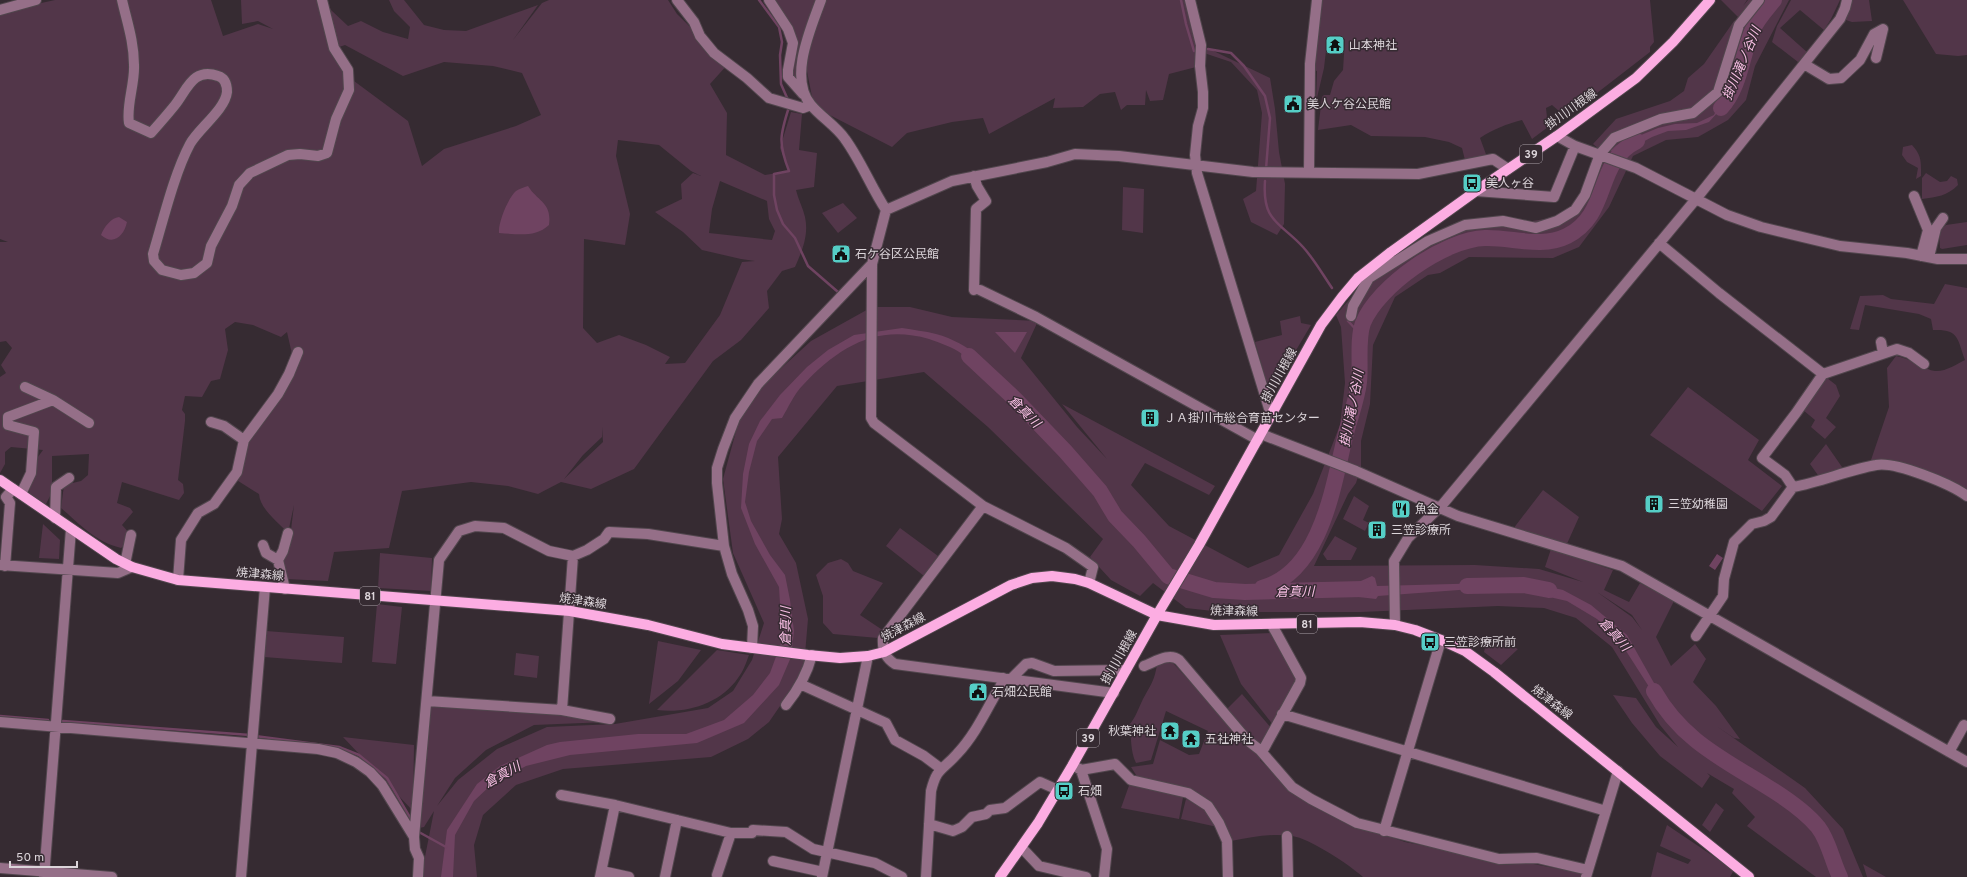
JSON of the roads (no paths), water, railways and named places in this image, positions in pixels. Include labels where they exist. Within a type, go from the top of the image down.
[{"type":"main road","name":"掛川川根線","points":[[1000,877],[1022,848],[1058,790],[1077,768],[1126,670],[1197,548],[1322,326],[1342,297],[1358,278],[1385,257],[1476,191],[1557,136],[1636,78],[1673,42],[1710,0]]},
{"type":"main road","name":"焼津森線","points":[[0,480],[71,529],[129,566],[178,580],[570,611],[648,625],[722,644],[810,655],[840,658],[868,656],[884,652],[1011,585],[1025,580],[1052,576],[1089,583],[1157,615],[1214,625],[1360,622],[1395,625],[1415,630],[1465,651],[1494,672],[1749,877]]},
{"type":"street","points":[[0,10],[36,0]]},
{"type":"street","points":[[122,0],[134,51],[133,83],[127,117],[128,123],[151,133],[176,104],[189,83],[201,75],[210,73],[222,77],[226,82],[227,94],[223,103],[190,144],[180,168],[153,254],[154,260],[162,270],[181,275],[194,273],[207,263],[211,246],[232,206],[239,185],[250,173],[288,155],[300,154],[318,156],[327,153],[336,119],[349,90],[348,70],[334,48],[322,0]]},
{"type":"street","points":[[677,0],[694,22],[700,36],[714,53],[769,98],[803,108],[808,101]]},
{"type":"street","points":[[685,11],[687,0]]},
{"type":"street","points":[[769,0],[788,30],[792,42],[788,77],[808,101],[844,137],[886,210],[872,264],[871,418],[874,423],[983,506],[1066,548],[1093,567],[1089,583]]},
{"type":"street","points":[[808,101],[801,82],[802,62],[821,0]]},
{"type":"street","points":[[1190,0],[1201,45],[1200,66],[1203,92],[1203,108],[1198,126],[1195,155],[1196,165],[1199,180],[1271,416]]},
{"type":"street","points":[[1309,172],[1310,64],[1317,0]]},
{"type":"street","points":[[1351,316],[1352,306],[1369,278],[1428,241],[1465,225],[1503,221],[1536,228],[1557,221],[1575,210],[1585,195],[1603,155],[1614,138],[1661,119],[1693,113],[1718,92],[1739,25],[1759,0]]},
{"type":"street","points":[[1395,625],[1394,561],[1403,546],[1439,508],[1696,199],[1840,19],[1846,8],[1847,0]]},
{"type":"street","points":[[1804,64],[1829,79],[1841,78],[1860,60],[1874,34],[1883,29],[1876,58]]},
{"type":"street","points":[[1557,136],[1575,146],[1636,168],[1727,215],[1761,227],[1840,246],[1925,256],[1938,259],[1967,258]]},
{"type":"street","points":[[1476,191],[1554,197],[1575,146]]},
{"type":"street","points":[[886,210],[952,181],[1047,162],[1075,154],[1120,156],[1253,172],[1418,174],[1493,160],[1508,169]]},
{"type":"street","points":[[974,176],[977,186],[986,201],[976,209],[977,290],[1036,317],[1260,437],[1356,471],[1458,516],[1622,566],[1967,762]]},
{"type":"street","points":[[1914,196],[1928,230],[1925,256]]},
{"type":"street","points":[[1925,256],[1936,228],[1943,218]]},
{"type":"street","points":[[1659,243],[1719,293],[1823,374]]},
{"type":"street","points":[[752,648],[753,626],[748,610],[732,574],[724,546],[718,496],[717,468],[735,418],[758,384],[872,264]]},
{"type":"street","points":[[1881,342],[1883,353]]},
{"type":"street","points":[[1793,487],[1785,475],[1762,458],[1796,414],[1823,374],[1883,353],[1897,350],[1909,352],[1924,364]]},
{"type":"street","points":[[178,580],[181,540],[198,513],[214,504],[237,472],[244,440],[278,394],[289,374],[298,352]]},
{"type":"street","points":[[25,387],[53,400],[89,423]]},
{"type":"street","points":[[53,400],[8,416],[8,425],[34,432],[31,473],[17,491],[6,496],[10,503],[2,566],[118,573],[129,566],[131,535]]},
{"type":"street","points":[[211,422],[224,426],[244,440]]},
{"type":"street","points":[[1696,636],[1723,596],[1724,579],[1734,542],[1752,524],[1764,521],[1771,517],[1793,487],[1817,482],[1877,464],[1934,478],[1967,496]]},
{"type":"street","points":[[55,518],[56,487],[69,478]]},
{"type":"street","points":[[983,506],[883,638],[884,652],[889,661],[895,664],[1114,693]]},
{"type":"street","points":[[418,877],[419,858],[415,849],[414,835],[439,560],[459,531],[475,526],[504,528],[549,551],[572,556],[587,550],[604,538],[609,532],[648,534],[724,546]]},
{"type":"street","points":[[44,874],[71,529]]},
{"type":"street","points":[[285,589],[278,560],[283,551],[288,533]]},
{"type":"street","points":[[263,545],[266,553],[278,560]]},
{"type":"street","points":[[562,710],[570,611],[572,556]]},
{"type":"street","points":[[241,877],[265,587]]},
{"type":"street","points":[[1262,752],[1301,678],[1272,625]]},
{"type":"street","points":[[1384,831],[1441,640]]},
{"type":"street","points":[[786,705],[809,669],[810,655]]},
{"type":"street","points":[[773,862],[823,875],[868,656]]},
{"type":"street","points":[[1144,666],[1169,656],[1175,656],[1247,740],[1262,752],[1292,787],[1311,800],[1357,822],[1384,831],[1499,859],[1537,858],[1587,873],[1618,771]]},
{"type":"street","points":[[926,877],[931,791],[934,779],[940,768],[956,755],[980,724],[1007,678],[1026,664],[1036,664],[1054,671],[1126,670]]},
{"type":"street","points":[[1071,687],[1073,670]]},
{"type":"street","points":[[800,684],[886,723],[895,740],[924,756],[940,768]]},
{"type":"street","points":[[427,701],[562,710],[610,719]]},
{"type":"street","points":[[1282,714],[1606,811]]},
{"type":"street","points":[[0,722],[56,727],[252,737],[337,753],[356,762],[370,772],[382,785],[414,835]]},
{"type":"street","points":[[1949,752],[1964,725]]},
{"type":"street","points":[[1104,877],[1107,849],[1077,768],[1115,764],[1131,780],[1188,793],[1205,803],[1219,823],[1227,841],[1228,877]]},
{"type":"street","points":[[929,824],[953,831],[962,827],[972,817],[986,814],[990,810],[1005,808],[1040,782],[1058,790]]},
{"type":"street","points":[[561,795],[615,805],[730,833],[752,833],[753,830],[786,832],[813,849],[875,863],[902,877]]},
{"type":"street","points":[[615,805],[601,874],[628,877]]},
{"type":"street","points":[[665,877],[677,820]]},
{"type":"street","points":[[717,875],[730,833]]},
{"type":"street","points":[[1287,836],[1288,877]]},
{"type":"street","points":[[1022,848],[1039,866],[1086,877]]},
{"type":"street","points":[[0,868],[44,874],[112,877]]},
{"type":"water","points":[[1766,0],[1776,0],[1756,29],[1749,29],[1753,19]]},
{"type":"water","points":[[1744,52],[1729,100],[1709,122],[1686,130],[1668,131],[1652,137],[1628,150],[1624,155],[1610,151],[1617,145],[1658,128],[1675,124],[1697,123],[1714,115],[1730,88],[1739,61]]},
{"type":"water","points":[[528,186],[546,207],[549,217],[549,225],[532,234],[499,233],[502,217],[513,194],[516,191]]},
{"type":"water","points":[[119,217],[127,222],[121,235],[110,240],[101,235],[108,223]]},
{"type":"water","points":[[902,328],[936,334],[948,338],[971,350],[999,376],[1013,397],[982,369],[955,349],[929,339],[910,335],[892,335],[875,337],[860,342],[830,360],[800,389],[782,418],[772,419],[757,441],[749,472],[745,502],[751,521],[770,555],[785,575],[790,600],[794,631],[791,657],[779,685],[744,723],[697,743],[570,755],[526,766],[492,784],[474,801],[455,835],[453,877],[441,877],[447,830],[477,784],[500,766],[547,745],[560,742],[638,734],[686,734],[724,720],[753,695],[770,673],[781,643],[781,620],[779,587],[755,544],[741,508],[743,474],[749,444],[760,421],[780,395],[807,367],[828,350],[854,335]]},
{"type":"water","points":[[995,332],[1027,332],[1015,353]]},
{"type":"water","points":[[1717,554],[1723,558],[1715,570],[1709,566]]},
{"type":"water","points":[[1372,576],[1375,578],[1377,586],[1490,583],[1486,588],[1378,596],[1376,599],[1332,594]]},
{"type":"water","points":[[1527,582],[1563,590],[1591,605],[1627,635],[1654,683],[1669,718],[1619,640],[1597,619],[1567,601],[1523,591],[1527,588]]},
{"type":"waterway","points":[[759,0],[779,27],[782,42],[780,55],[781,84],[788,100]]},
{"type":"waterway","points":[[1181,0],[1194,51]]},
{"type":"waterway","name":"掛川滝ノ谷川","points":[[1721,108],[1737,81],[1754,27],[1774,0]]},
{"type":"waterway","points":[[1208,49],[1231,53],[1244,66],[1265,96],[1270,118],[1266,169]]},
{"type":"waterway","points":[[789,107],[782,132],[783,153],[789,171],[774,174],[774,195],[777,210],[783,224],[795,238],[808,266],[838,292]]},
{"type":"waterway","name":"掛川滝ノ谷川","points":[[1262,588],[1282,579],[1298,565],[1311,546],[1321,525],[1329,503],[1358,389],[1360,375],[1361,329],[1371,309],[1383,294],[1415,267],[1451,246],[1469,240],[1495,238],[1526,242],[1547,242],[1567,236],[1581,226],[1590,215],[1614,162],[1623,150],[1637,141]]},
{"type":"waterway","points":[[1265,181],[1266,205],[1274,220],[1303,247],[1332,288]]},
{"type":"waterway","points":[[1348,321],[1361,335]]},
{"type":"waterway","name":"倉真川","points":[[969,356],[1015,399],[1065,451],[1100,491],[1115,516],[1139,541],[1168,576],[1214,590],[1245,592],[1363,589]]},
{"type":"waterway","name":"倉真川","points":[[1467,586],[1524,585],[1549,590]]},
{"type":"waterway","name":"倉真川","points":[[1654,691],[1665,708],[1689,735],[1703,746],[1787,799],[1800,809],[1818,827],[1825,838],[1840,877]]},
{"type":"waterway","points":[[0,716],[48,720]]},
{"type":"waterway","points":[[63,721],[250,735]]},
{"type":"waterway","points":[[255,736],[339,747],[359,755],[387,778],[412,821]]},
{"type":"waterway","points":[[417,831],[446,847]]},
{"type":"place","name":"山本神社","points":[[1335,45]]},
{"type":"place","name":"美人ケ谷公民館","points":[[1293,104]]},
{"type":"place","name":"美人ヶ谷","points":[[1472,183]]},
{"type":"place","name":"石ケ谷区公民館","points":[[841,254]]},
{"type":"place","name":"ＪＡ掛川市総合育苗センター","points":[[1150,418]]},
{"type":"place","name":"三笠幼稚園","points":[[1654,504]]},
{"type":"place","name":"魚金","points":[[1401,509]]},
{"type":"place","name":"三笠診療所","points":[[1377,530]]},
{"type":"place","name":"三笠診療所前","points":[[1430,642]]},
{"type":"place","name":"石畑公民館","points":[[978,692]]},
{"type":"place","name":"秋葉神社","points":[[1170,731]]},
{"type":"place","name":"五社神社","points":[[1191,739]]},
{"type":"place","name":"石畑","points":[[1064,791]]}]
